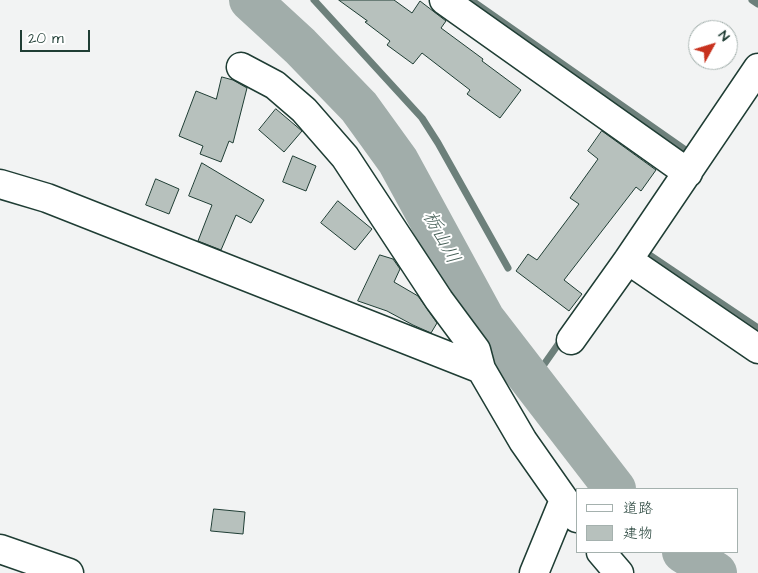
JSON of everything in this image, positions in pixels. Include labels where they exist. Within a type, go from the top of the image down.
[{"type":"street","points":[[444,0],[688,173]]},
{"type":"street","points":[[241,67],[275,85],[304,110],[345,157],[439,300],[476,350],[481,369],[523,441],[570,509],[534,573]]},
{"type":"street","points":[[571,340],[688,173],[758,68]]},
{"type":"street","points":[[0,184],[47,198],[481,369]]},
{"type":"street","points":[[628,260],[758,349]]},
{"type":"street","points":[[0,549],[69,573]]},
{"type":"street","points":[[602,553],[619,573]]},
{"type":"building","points":[[339,0],[394,0],[412,13],[420,1],[446,21],[441,28],[521,90],[500,118],[467,94],[470,90],[422,53],[413,64],[387,45],[390,41]]},
{"type":"building","points":[[222,77],[233,80],[247,88],[233,143],[229,141],[221,162],[200,154],[203,146],[179,136],[196,91],[216,99]]},
{"type":"building","points":[[276,109],[302,131],[284,152],[259,130]]},
{"type":"building","points":[[602,131],[656,170],[641,191],[636,187],[564,280],[582,294],[569,311],[516,271],[528,254],[537,260],[579,204],[570,198],[598,159],[588,151]]},
{"type":"building","points":[[293,156],[316,166],[306,191],[283,182]]},
{"type":"building","points":[[202,163],[264,200],[251,223],[236,215],[221,250],[198,241],[212,205],[189,196]]},
{"type":"building","points":[[156,179],[179,189],[169,214],[146,205]]},
{"type":"building","points":[[338,201],[372,229],[355,250],[321,223]]},
{"type":"building","points":[[380,255],[393,259],[400,269],[394,282],[418,296],[437,323],[431,333],[387,311],[358,301]]},
{"type":"building","points":[[214,509],[245,512],[243,534],[211,531]]},
{"type":"waterway","name":"栃山川","points":[[250,0],[300,46],[359,107],[398,161],[484,319],[614,488]]},
{"type":"waterway","points":[[314,0],[422,118],[508,268]]},
{"type":"waterway","points":[[471,0],[690,153]]},
{"type":"waterway","points":[[752,0],[758,4]]},
{"type":"waterway","points":[[642,250],[758,328]]},
{"type":"waterway","points":[[531,383],[564,336]]},
{"type":"waterway","name":"栃山川","points":[[685,553],[716,573]]}]
